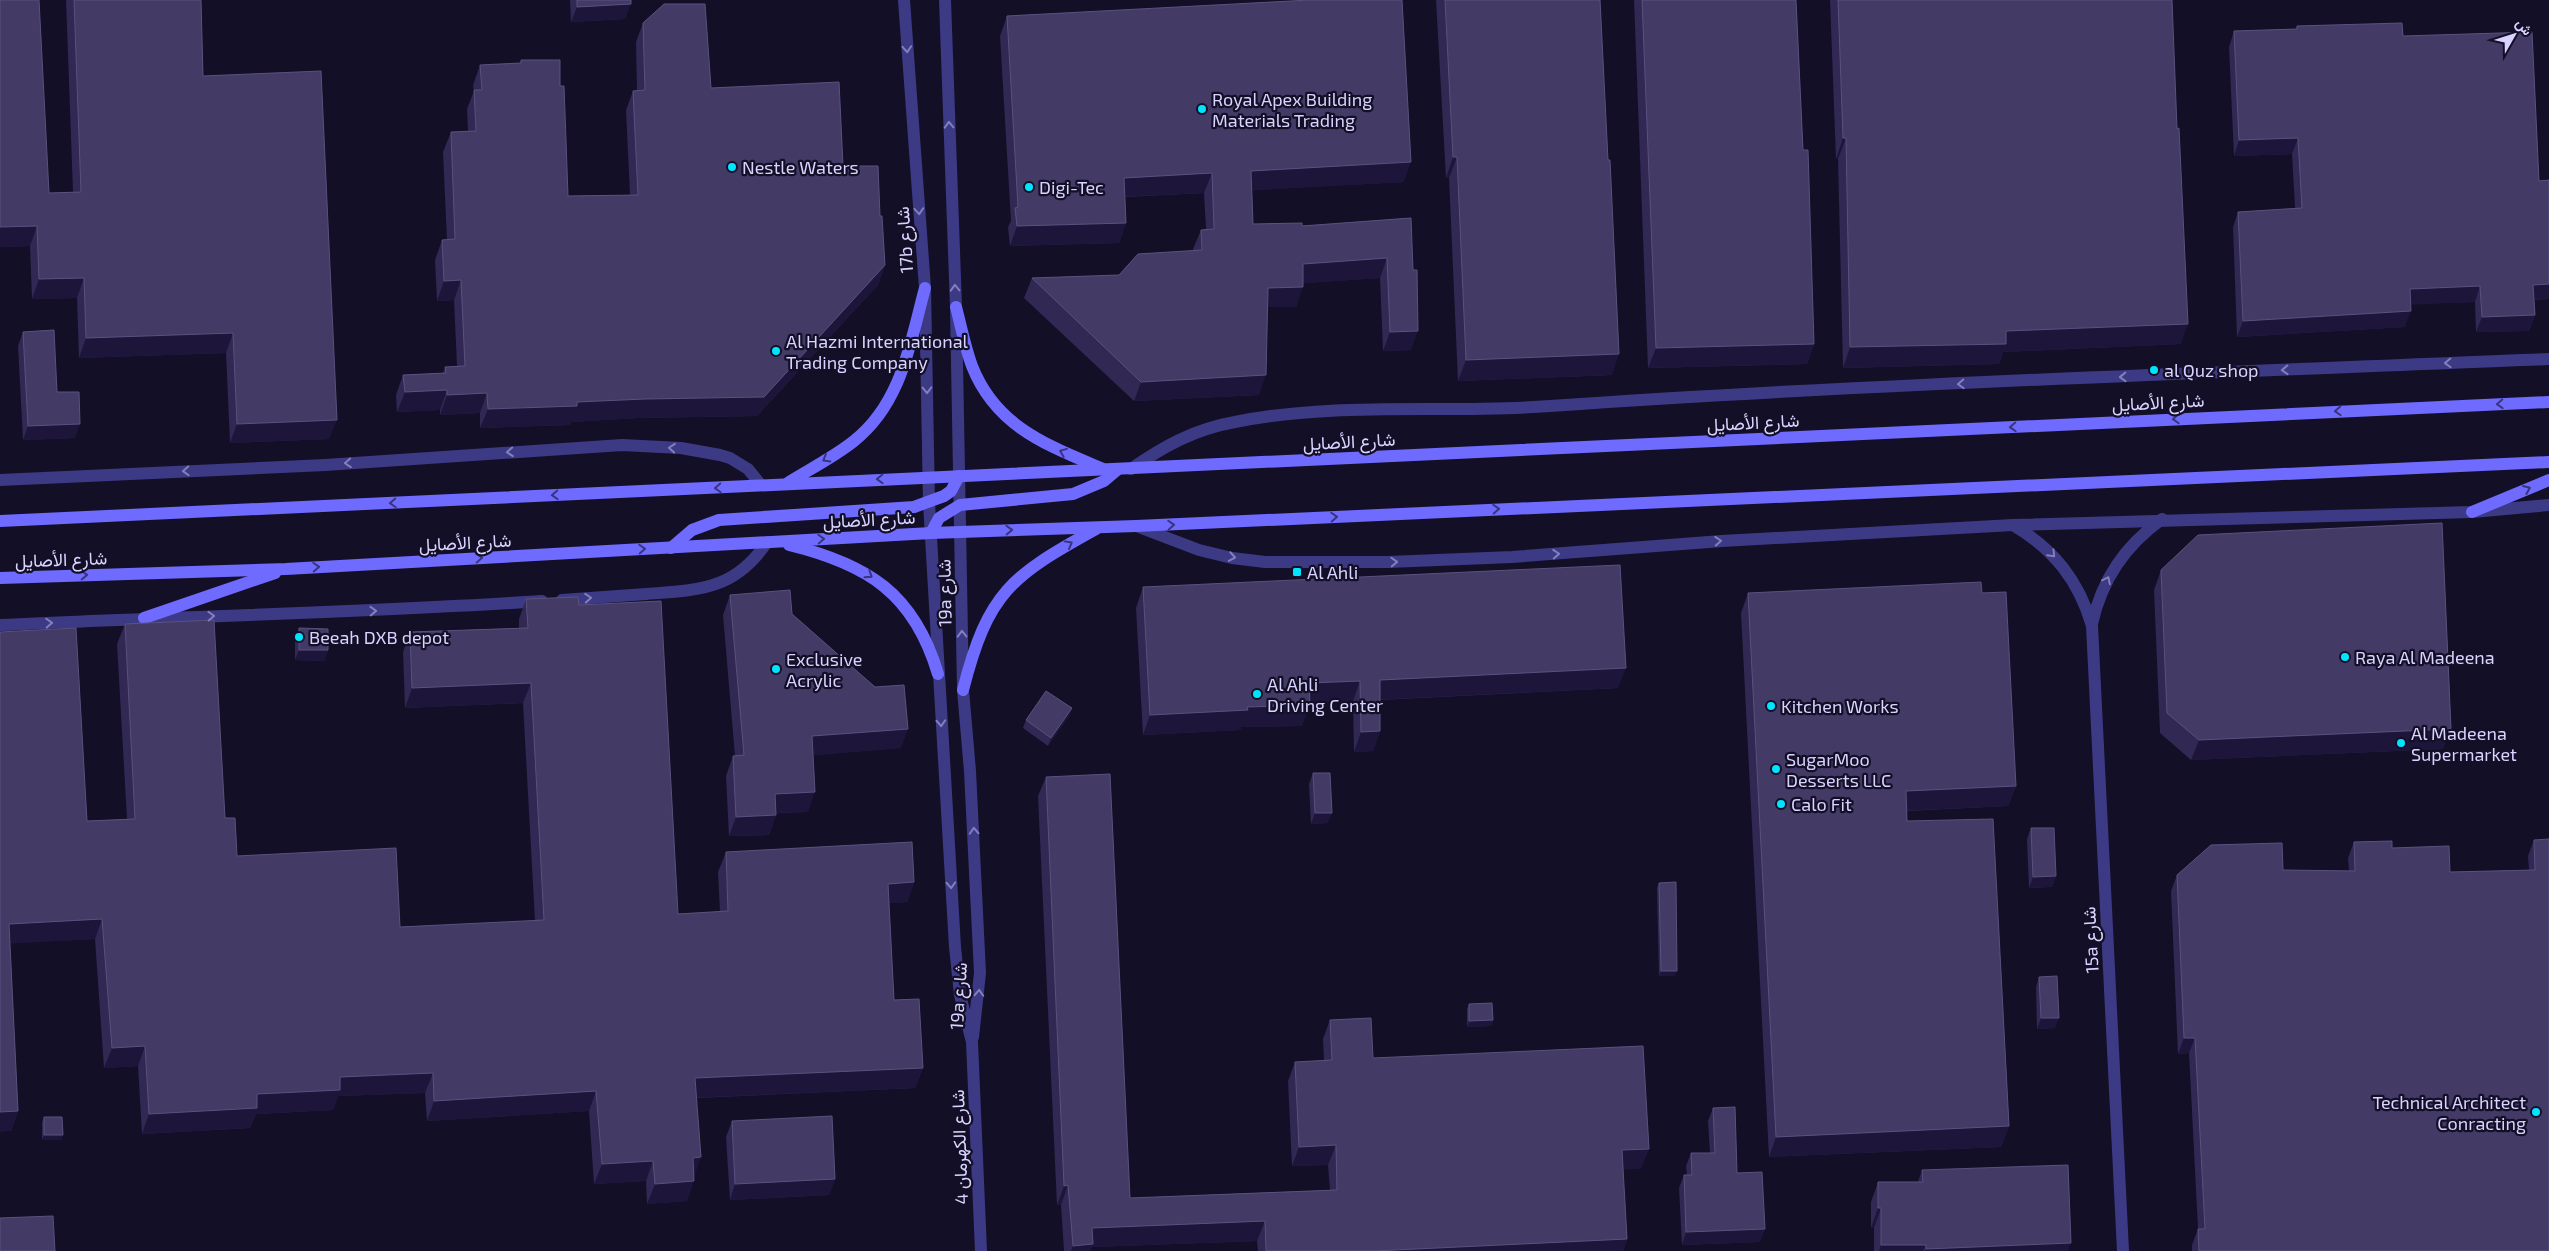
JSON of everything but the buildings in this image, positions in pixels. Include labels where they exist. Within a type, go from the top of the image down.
[{"type":"main road","points":[[786,483],[854,441],[876,420],[886,405],[902,372],[925,288]]},
{"type":"main road","points":[[956,307],[971,365],[977,378],[992,402],[1009,421],[1030,436],[1052,448],[1113,470]]},
{"type":"main road","name":"شارع الأصايل","points":[[929,478],[2549,402]]},
{"type":"main road","points":[[960,532],[1136,526],[2549,462]]},
{"type":"main road","points":[[931,533],[939,518],[960,505],[1073,494],[1096,484],[1113,470]]},
{"type":"main road","points":[[670,548],[692,530],[719,520],[897,509],[929,503],[951,491],[959,476]]},
{"type":"main road","points":[[0,521],[761,486],[786,483],[929,478]]},
{"type":"main road","points":[[2472,512],[2549,480]]},
{"type":"main road","points":[[963,690],[974,648],[982,628],[1004,592],[1029,568],[1099,527]]},
{"type":"main road","name":"شارع الأصايل","points":[[0,578],[286,569],[960,532]]},
{"type":"main road","points":[[771,542],[836,558],[861,571],[891,592],[916,622],[925,638],[938,674]]},
{"type":"main road","points":[[144,618],[286,569]]},
{"type":"street","name":"17b شارع","points":[[904,0],[925,288],[929,478]]},
{"type":"street","points":[[945,0],[956,307],[959,476]]},
{"type":"street","points":[[1132,469],[1162,448],[1196,432],[1232,422],[1276,416],[1401,408],[1526,408],[1631,400],[2019,381],[2549,359]]},
{"type":"street","points":[[0,480],[325,465],[622,445],[681,448],[725,456],[748,469],[761,486]]},
{"type":"street","name":"19a شارع","points":[[959,476],[963,690],[971,780],[980,973],[977,1019],[972,1042]]},
{"type":"street","name":"19a شارع","points":[[929,478],[938,674],[955,947],[960,995],[972,1042]]},
{"type":"street","points":[[1136,526],[1198,550],[1232,558],[1265,562],[1336,563],[1450,561],[1722,541],[2013,525],[2162,519],[2472,512],[2549,505]]},
{"type":"street","name":"15a شارع","points":[[2092,626],[2102,590],[2120,557],[2132,543],[2162,519]]},
{"type":"street","name":"15a شارع","points":[[2013,525],[2044,546],[2057,559],[2079,590],[2092,626],[2123,1251]]},
{"type":"street","points":[[0,625],[144,618],[415,610],[702,589],[728,580],[740,573],[771,542]]},
{"type":"street","name":"شارع الكهرمان 4","points":[[972,1042],[981,1251]]},
{"type":"place","name":"Royal Apex Building Materials Trading","points":[[1202,109]]},
{"type":"place","name":"Nestle Waters","points":[[732,167]]},
{"type":"place","name":"Digi-Tec","points":[[1029,187]]},
{"type":"place","name":"Al Hazmi International Trading Company","points":[[776,351]]},
{"type":"place","name":"al Quz shop","points":[[2154,370]]},
{"type":"place","name":"Al Ahli","points":[[1297,572]]},
{"type":"place","name":"Beeah DXB depot","points":[[299,637]]},
{"type":"place","name":"Raya Al Madeena","points":[[2345,657]]},
{"type":"place","name":"Exclusive Acrylic","points":[[776,669]]},
{"type":"place","name":"Al Ahli Driving Center","points":[[1257,694]]},
{"type":"place","name":"Kitchen Works","points":[[1771,706]]},
{"type":"place","name":"Al Madeena Supermarket","points":[[2401,743]]},
{"type":"place","name":"SugarMoo Desserts LLC","points":[[1776,769]]},
{"type":"place","name":"Calo Fit","points":[[1781,804]]},
{"type":"place","name":"Technical Architect Conracting","points":[[2536,1112]]}]
